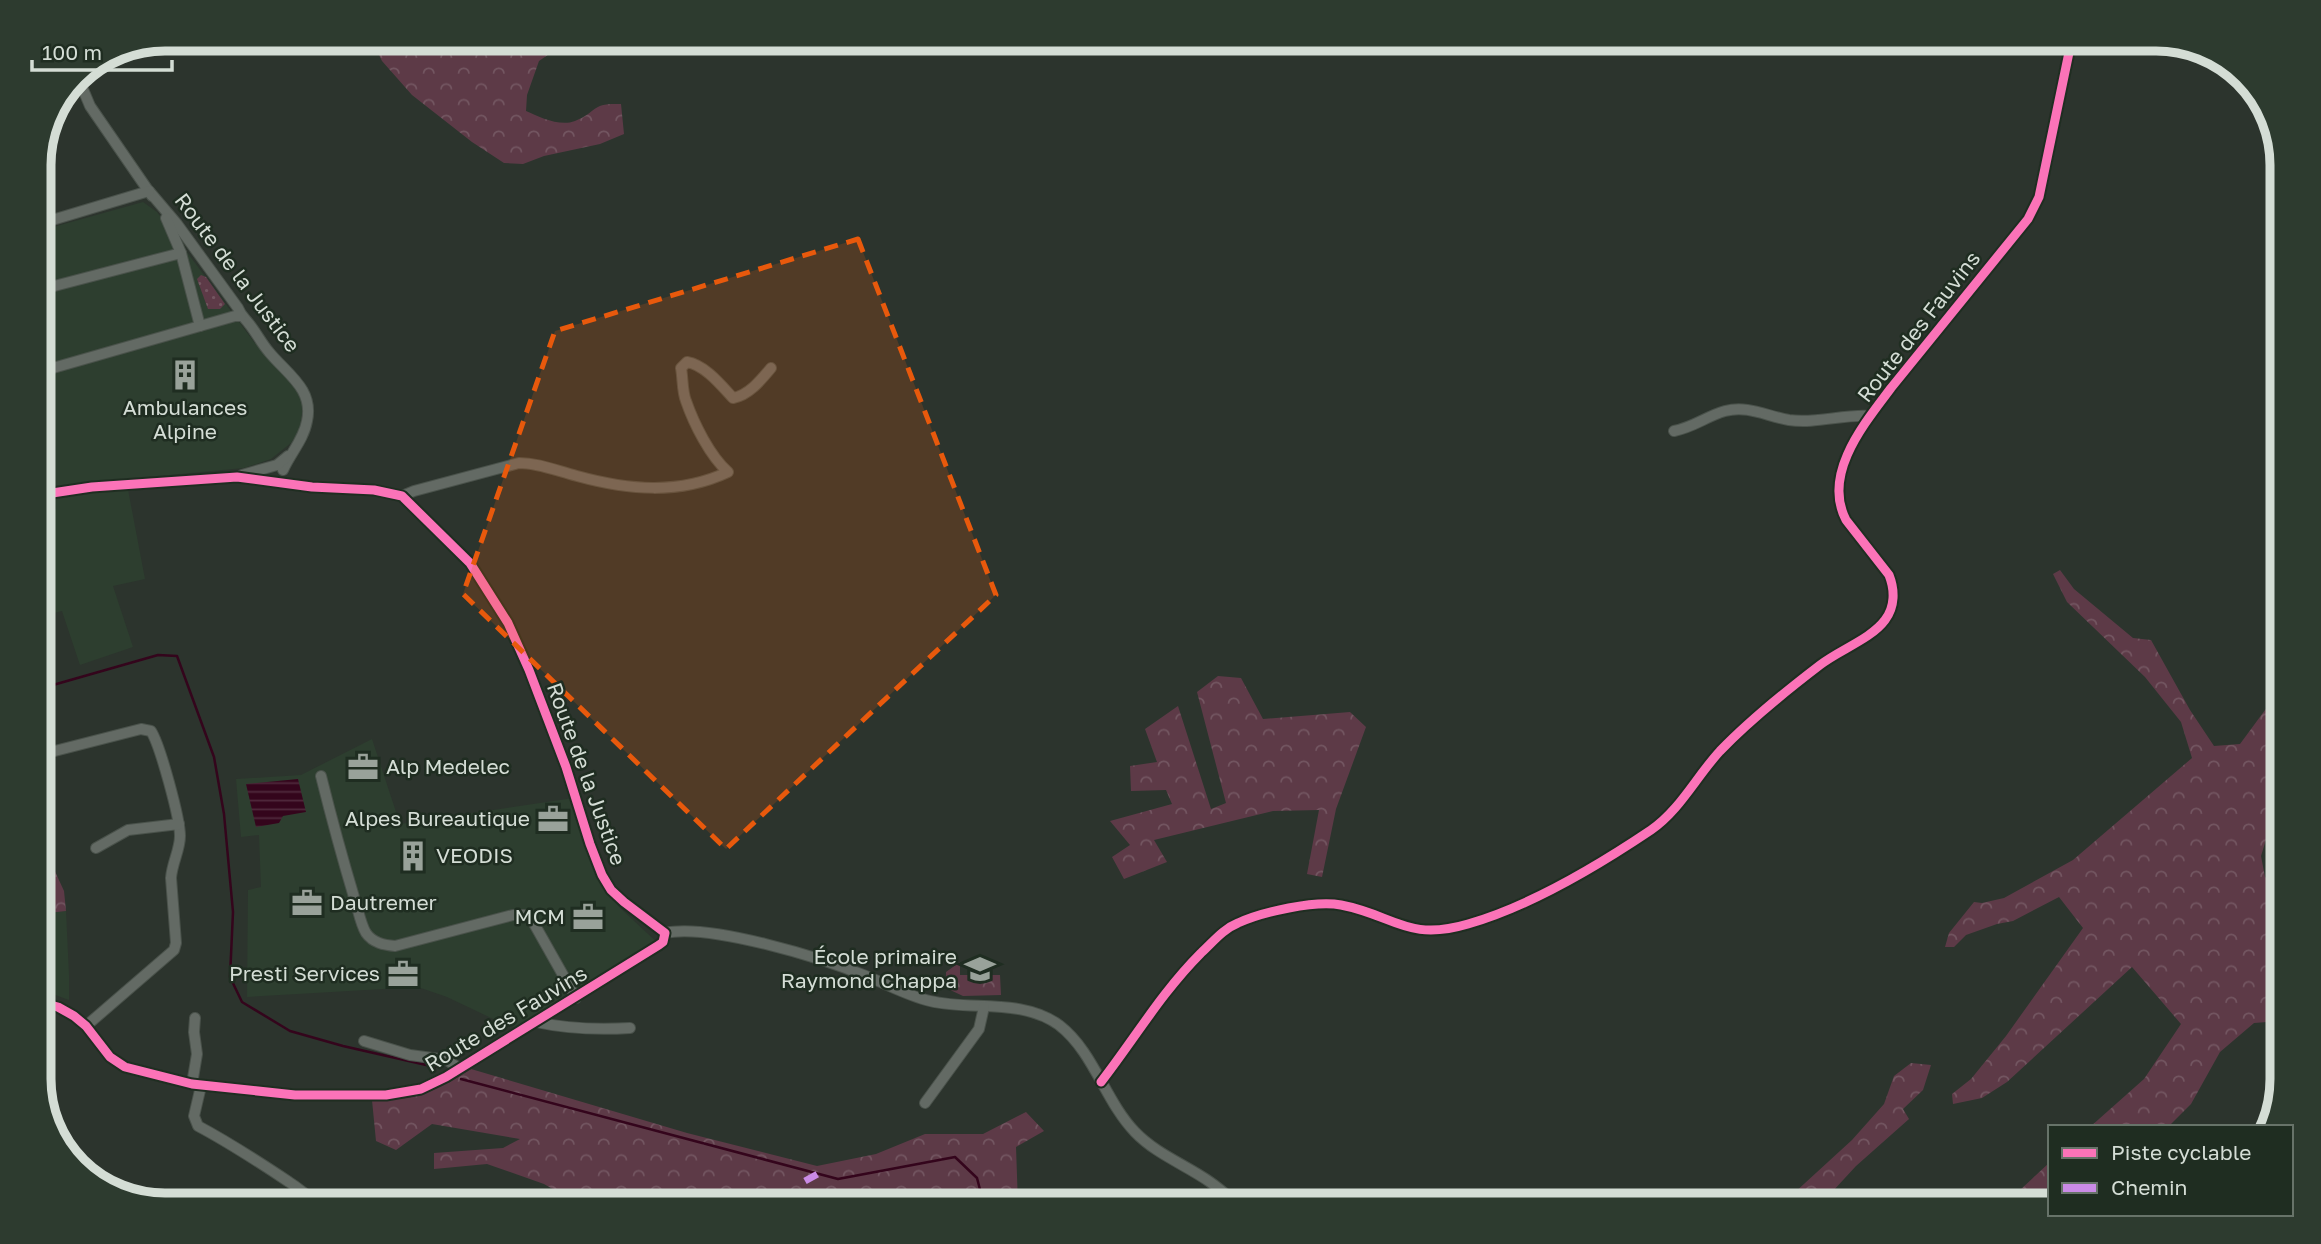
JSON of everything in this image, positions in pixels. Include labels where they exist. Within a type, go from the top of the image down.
[{"type":"street","name":"Route des Fauvins","points":[[1101,1082],[1162,996],[1223,931],[1237,923],[1312,904],[1328,904],[1365,911],[1415,930],[1434,931],[1469,924],[1527,902],[1652,829],[1680,803],[1718,753],[1737,734],[1820,665],[1877,629],[1889,614],[1893,594],[1889,575],[1840,510],[1838,482],[1841,471],[1870,416],[2034,209],[2039,197],[2069,51]]},
{"type":"street","name":"Route de la Justice","points":[[82,87],[90,106],[171,227],[182,256],[200,326]]},
{"type":"street","points":[[51,220],[149,191]]},
{"type":"street","name":"Route de la Justice","points":[[149,191],[200,255],[238,308],[240,316],[249,323],[264,347],[296,379],[305,394],[308,402],[307,422],[299,441],[277,473]]},
{"type":"street","points":[[51,287],[182,256],[200,255]]},
{"type":"street","points":[[51,369],[240,316]]},
{"type":"street","points":[[51,493],[92,487],[277,473],[299,485],[374,490],[402,496],[519,463],[535,463],[621,487],[652,489],[694,484],[713,480],[728,472],[718,463],[707,446],[685,400],[681,368],[687,362],[696,364],[733,398],[754,387],[771,368]]},
{"type":"street","points":[[1674,431],[1698,425],[1723,412],[1741,409],[1791,420],[1870,416]]},
{"type":"street","name":"Route de la Justice","points":[[402,496],[470,563],[508,623],[525,659],[566,767],[602,875],[611,890],[624,902],[665,933]]},
{"type":"street","points":[[51,752],[141,729],[151,731],[179,824],[180,843],[172,869],[176,943],[174,950],[86,1026]]},
{"type":"street","points":[[321,776],[339,849],[360,916],[366,934],[374,941],[395,946],[513,915],[524,915],[532,920],[576,998]]},
{"type":"street","points":[[96,848],[128,830],[179,824]]},
{"type":"street","points":[[665,933],[698,932],[827,961],[929,1001],[1020,1009],[1043,1016],[1057,1024],[1080,1047],[1121,1115],[1136,1133],[1156,1150],[1210,1182],[1223,1193]]},
{"type":"street","name":"Route des Fauvins","points":[[51,1006],[66,1012],[86,1026],[110,1057],[125,1067],[196,1085],[295,1095],[386,1095],[421,1089],[460,1069],[663,942],[665,933]]},
{"type":"street","points":[[925,1103],[979,1028],[984,1007]]},
{"type":"street","points":[[195,1018],[197,1054],[194,1116],[198,1126],[237,1147],[304,1193]]},
{"type":"street","points":[[536,1022],[591,1030],[630,1028]]},
{"type":"street","points":[[364,1041],[410,1055],[447,1060],[460,1069]]},
{"type":"highlighted area","points":[[858,239],[996,595],[726,849],[463,594],[555,331]]},
{"type":"shaded area","points":[[143,202],[157,212],[254,342],[302,399],[299,431],[291,443],[271,459],[244,468],[126,479],[145,579],[113,586],[133,647],[80,665],[62,611],[51,614],[51,228]]},
{"type":"shaded area","points":[[372,739],[400,824],[580,797],[600,882],[619,907],[662,947],[533,1030],[508,1026],[447,997],[418,987],[247,997],[248,890],[261,887],[259,835],[241,837],[236,779],[301,775]]},
{"type":"shaded area","points":[[298,779],[306,812],[283,816],[279,823],[256,827],[246,784]]},
{"type":"shaded area","points":[[66,911],[69,1000],[51,993],[51,913]]},
{"type":"green space","points":[[377,51],[554,51],[539,61],[527,95],[526,111],[550,120],[569,123],[599,106],[621,104],[624,134],[600,144],[544,156],[523,164],[504,163],[472,142],[412,95],[382,61]]},
{"type":"green space","points":[[201,275],[206,277],[225,304],[220,309],[208,309],[197,279]]},
{"type":"green space","points":[[2060,570],[2074,589],[2133,638],[2151,640],[2190,710],[2214,746],[2240,744],[2270,703],[2270,831],[2261,856],[2265,877],[2270,881],[2270,1022],[2254,1023],[2220,1052],[2191,1104],[2170,1125],[2092,1125],[2144,1079],[2181,1024],[2132,967],[2007,1082],[1982,1098],[1953,1104],[1952,1094],[1971,1079],[2006,1036],[2083,928],[2059,897],[2013,921],[1966,935],[1954,947],[1945,947],[1949,933],[1974,902],[2004,898],[2073,860],[2192,758],[2181,722],[2145,677],[2067,602],[2053,574]]},
{"type":"green space","points":[[1218,676],[1241,678],[1263,719],[1350,712],[1366,727],[1336,809],[1322,877],[1307,874],[1319,810],[1273,811],[1154,840],[1167,862],[1124,879],[1112,857],[1130,845],[1110,821],[1172,804],[1166,790],[1131,791],[1130,766],[1157,762],[1145,729],[1178,706],[1211,809],[1226,803],[1197,692]]},
{"type":"green space","points":[[51,863],[64,891],[66,911],[51,913]]},
{"type":"green space","points":[[960,962],[960,975],[1000,975],[1001,995],[963,996],[946,988],[946,972]]},
{"type":"green space","points":[[1911,1063],[1931,1065],[1923,1090],[1903,1109],[1909,1119],[1856,1166],[1831,1193],[1794,1193],[1852,1140],[1884,1104],[1894,1076]]},
{"type":"green space","points":[[471,1069],[687,1133],[817,1166],[876,1154],[925,1134],[983,1134],[1026,1112],[1044,1131],[1016,1147],[1018,1193],[560,1193],[544,1184],[487,1164],[434,1169],[434,1153],[503,1148],[520,1139],[432,1124],[396,1150],[376,1141],[372,1100],[413,1097],[446,1084]]},
{"type":"green space","points":[[2048,1164],[2048,1193],[2017,1193]]},
{"type":"waterway","points":[[51,686],[158,655],[177,656],[214,757],[224,814],[233,912],[230,977],[242,1002],[290,1031],[435,1067]]},
{"type":"waterway","points":[[461,1079],[838,1179],[955,1157],[977,1178],[981,1193]]},
{"type":"marked path","points":[[805,1181],[823,1171]]},
{"type":"cycle path","points":[[1101,1082],[1174,983],[1218,936],[1233,926],[1274,911],[1330,904],[1359,909],[1415,929],[1447,929],[1492,916],[1539,896],[1608,858],[1651,830],[1679,803],[1720,751],[1756,717],[1820,665],[1879,627],[1891,610],[1892,587],[1889,575],[1846,520],[1840,503],[1839,485],[1843,468],[1849,450],[1880,402],[2028,219],[2039,197],[2069,51]]},
{"type":"cycle path","points":[[51,493],[92,487],[237,477],[312,487],[374,490],[402,496],[470,563],[508,623],[566,767],[602,875],[611,890],[624,902],[665,933],[663,942],[659,945],[446,1077],[421,1089],[386,1095],[295,1095],[192,1084],[125,1067],[110,1057],[86,1026],[74,1016],[51,1005]]},
{"type":"place","name":"Ambulances Alpine","points":[[185,375]]},
{"type":"place","name":"Alp Medelec","points":[[363,767]]},
{"type":"place","name":"Alpes Bureautique","points":[[553,819]]},
{"type":"place","name":"VEODIS","points":[[413,856]]},
{"type":"place","name":"Dautremer","points":[[307,903]]},
{"type":"place","name":"MCM","points":[[588,917]]},
{"type":"place","name":"École primaire Raymond Chappa","points":[[980,969]]},
{"type":"place","name":"Presti Services","points":[[403,974]]}]
